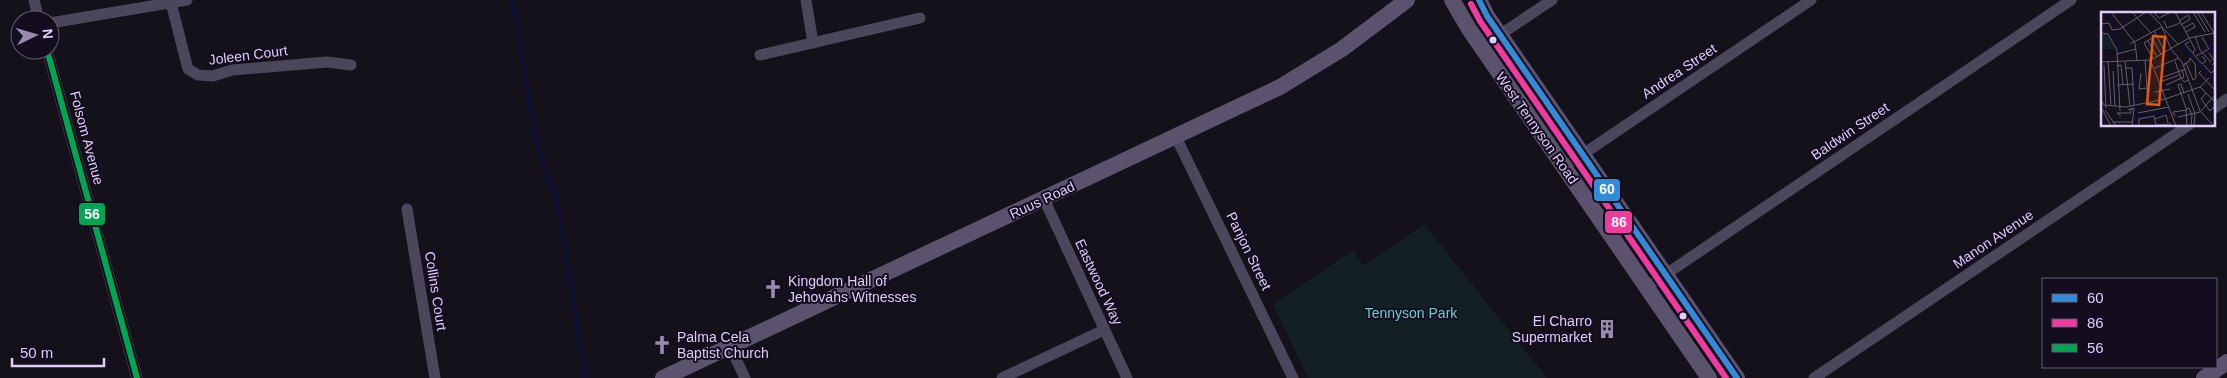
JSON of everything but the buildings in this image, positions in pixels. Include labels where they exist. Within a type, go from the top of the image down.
[{"type":"main road","name":"Ruus Road","points":[[663,378],[1044,200],[1280,87],[1342,49],[1407,0]]},
{"type":"main road","name":"West Tennyson Road","points":[[1452,0],[1469,29],[1709,378]]},
{"type":"main road","name":"West Tennyson Road","points":[[1479,0],[1487,16],[1737,378]]},
{"type":"main road","points":[[2204,378],[2227,362]]},
{"type":"street","points":[[60,21],[187,0]]},
{"type":"street","points":[[806,0],[813,43]]},
{"type":"street","points":[[1501,34],[1552,0]]},
{"type":"street","name":"Andrea Street","points":[[1564,168],[1811,0]]},
{"type":"street","name":"Baldwin Street","points":[[1646,287],[2071,0]]},
{"type":"street","name":"Joleen Court","points":[[170,3],[188,69],[198,75],[213,76],[232,70],[328,62],[351,65]]},
{"type":"street","points":[[760,55],[920,18]]},
{"type":"street","name":"Folsom Avenue","points":[[50,60],[138,378]]},
{"type":"street","points":[[2214,108],[2227,100]]},
{"type":"street","name":"Manon Avenue","points":[[1814,378],[2188,126]]},
{"type":"street","name":"Panjon Street","points":[[1176,137],[1293,378]]},
{"type":"street","name":"Eastwood Way","points":[[1044,200],[1126,378]]},
{"type":"street","name":"Collins Court","points":[[407,209],[435,378]]},
{"type":"street","points":[[1002,378],[1104,330]]},
{"type":"street","points":[[730,346],[745,378]]},
{"type":"green space","name":"Tennyson Park","points":[[1424,224],[1547,378],[1308,378],[1273,304],[1353,250],[1364,266]]},
{"type":"waterway","points":[[512,0],[535,139],[557,201],[585,378]]},
{"type":"transit line","name":"60","points":[[1479,0],[1487,16],[1737,378]]},
{"type":"transit line","name":"86","points":[[1471,4],[1480,21],[1726,378]]},
{"type":"transit line","name":"56","points":[[50,60],[137,378]]},
{"type":"place","name":"Kingdom Hall of Jehovahs Witnesses","points":[[773,289]]},
{"type":"place","name":"El Charro Supermarket","points":[[1607,329]]},
{"type":"place","name":"Palma Cela Baptist Church","points":[[662,345]]}]
